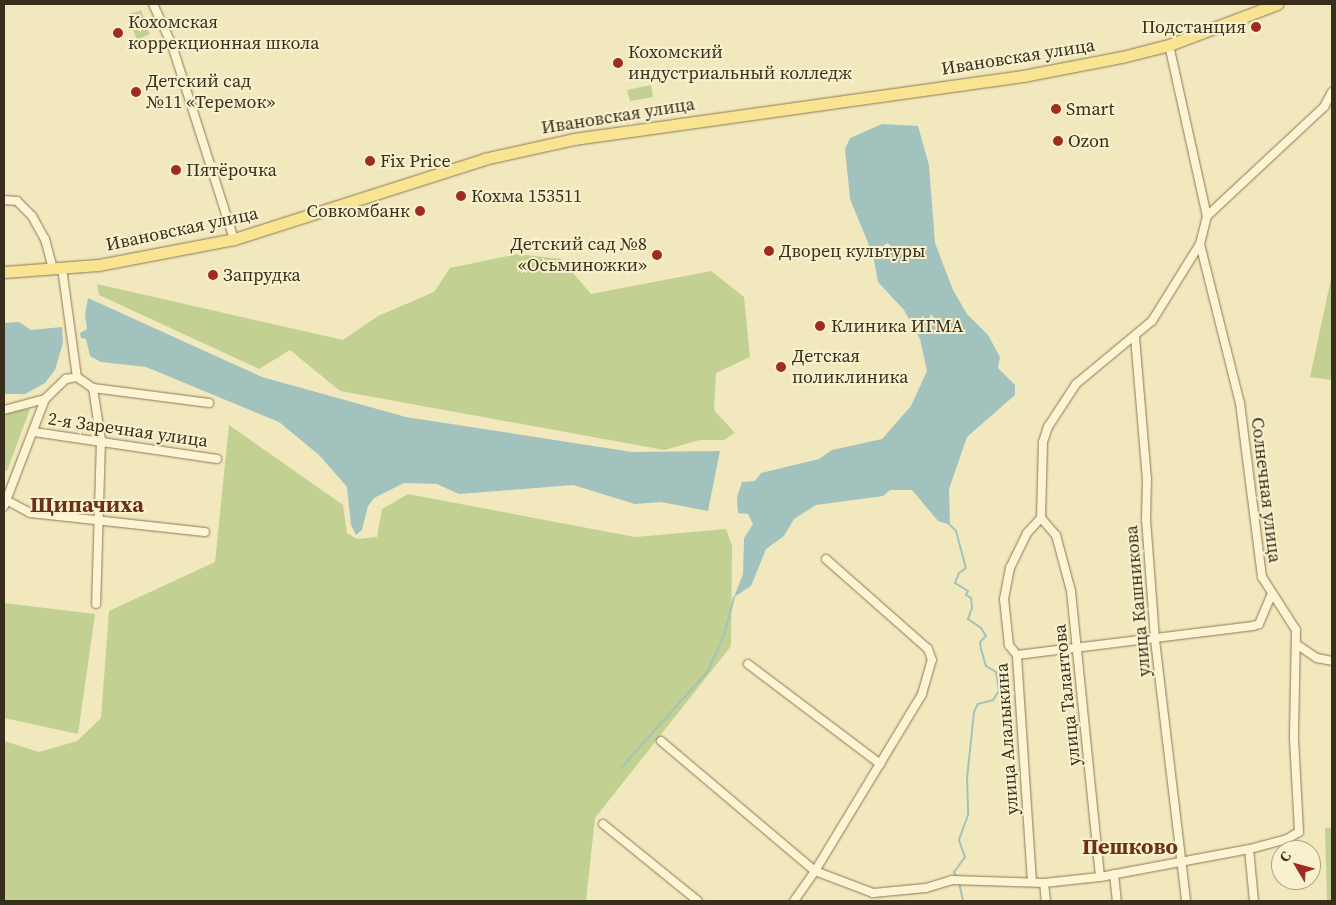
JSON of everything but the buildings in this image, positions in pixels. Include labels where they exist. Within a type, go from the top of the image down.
[{"type":"main road","name":"Ивановская улица","points":[[1242,16],[1258,4]]},
{"type":"main road","name":"Ивановская улица","points":[[4,272],[58,269],[164,254],[234,240],[484,159],[557,142],[1023,76],[1169,45],[1277,4]]},
{"type":"street","points":[[153,4],[172,45],[234,240]]},
{"type":"street","name":"Солнечная улица","points":[[1169,45],[1207,216],[1200,244],[1240,403],[1262,577],[1296,630],[1294,739],[1299,832],[1287,839],[1249,849]]},
{"type":"street","points":[[1207,216],[1324,107],[1332,92]]},
{"type":"street","points":[[4,200],[17,201],[32,216],[45,239],[58,269],[69,314],[77,377]]},
{"type":"street","points":[[1041,518],[1044,442],[1048,428],[1076,384],[1152,321],[1200,244]]},
{"type":"street","name":"улица Кашникова","points":[[1135,337],[1147,479],[1146,519],[1155,640],[1186,901]]},
{"type":"street","points":[[4,506],[34,432],[45,399],[66,379],[77,377],[93,388],[210,403]]},
{"type":"street","points":[[93,388],[101,440],[97,519],[96,604]]},
{"type":"street","points":[[4,410],[45,399]]},
{"type":"street","name":"2-я Заречная улица","points":[[34,432],[89,441],[101,440],[217,459]]},
{"type":"street","points":[[6,499],[21,510],[30,513],[205,532]]},
{"type":"street","name":"улица Талантова","points":[[1041,518],[1056,534],[1071,591],[1079,649],[1100,877]]},
{"type":"street","name":"улица Алалыкина","points":[[1032,882],[1017,655],[1009,645],[1004,599],[1008,576],[1026,533],[1041,518]]},
{"type":"street","points":[[794,901],[815,871],[922,694],[932,660],[928,649],[826,559]]},
{"type":"street","points":[[1017,655],[1155,640],[1253,626],[1259,624],[1272,594]]},
{"type":"street","points":[[1296,644],[1317,658],[1332,661]]},
{"type":"street","points":[[748,664],[880,764]]},
{"type":"street","points":[[661,741],[815,871],[873,893],[926,888],[952,880],[1044,882],[1100,877],[1249,849],[1254,901]]},
{"type":"street","points":[[603,824],[698,901]]},
{"type":"street","points":[[1114,874],[1117,901]]},
{"type":"street","points":[[1044,882],[1046,901]]},
{"type":"green space","points":[[141,10],[150,34],[137,40],[127,15]]},
{"type":"green space","points":[[651,85],[653,97],[630,101],[627,90]]},
{"type":"green space","points":[[517,254],[561,259],[591,294],[711,271],[744,297],[750,357],[716,373],[714,410],[735,433],[724,440],[700,440],[664,450],[340,391],[290,350],[259,369],[99,295],[97,284],[343,340],[378,316],[434,292],[450,268]]},
{"type":"green space","points":[[1332,274],[1332,380],[1310,377]]},
{"type":"green space","points":[[30,409],[7,471],[4,470],[4,411]]},
{"type":"green space","points":[[229,425],[343,505],[347,533],[357,539],[377,537],[382,509],[408,494],[635,537],[726,529],[732,546],[731,646],[595,818],[586,901],[4,901],[4,741],[39,752],[77,741],[101,718],[109,611],[215,562]]},
{"type":"green space","points":[[4,603],[95,614],[78,734],[4,718]]},
{"type":"green space","points":[[1325,828],[1332,828],[1332,901],[1327,901]]},
{"type":"water","points":[[882,124],[918,126],[929,165],[935,243],[953,290],[967,314],[988,335],[1000,357],[998,368],[1015,385],[1015,395],[967,437],[949,489],[950,525],[938,521],[912,490],[890,490],[883,496],[816,505],[794,519],[784,536],[766,549],[751,586],[734,597],[743,574],[744,538],[753,524],[748,514],[738,513],[737,497],[742,482],[755,481],[761,473],[819,459],[832,450],[882,439],[911,406],[927,371],[920,339],[904,310],[878,282],[873,255],[850,199],[845,149],[850,138]]},
{"type":"water","points":[[88,298],[262,377],[406,417],[632,452],[720,451],[708,511],[661,502],[635,504],[573,485],[459,494],[437,484],[404,483],[374,498],[368,506],[362,530],[356,535],[351,525],[347,487],[319,455],[279,422],[146,367],[101,362],[90,356],[86,339],[81,338],[80,333],[87,329],[85,315]]},
{"type":"water","points":[[19,322],[31,330],[62,327],[63,343],[55,370],[45,383],[25,394],[4,394],[4,323]]},
{"type":"waterway","points":[[950,525],[956,531],[966,568],[959,573],[955,583],[968,591],[966,595],[971,598],[972,608],[968,619],[981,628],[986,636],[980,642],[981,649],[986,666],[996,672],[999,691],[993,700],[978,704],[974,712],[967,779],[968,815],[959,840],[965,857],[954,872],[957,878]]},
{"type":"waterway","points":[[621,768],[708,671],[724,635],[734,597]]},
{"type":"waterway","points":[[959,882],[963,901]]},
{"type":"place","name":"Подстанция","points":[[1256,27]]},
{"type":"place","name":"Кохомская коррекционная школа","points":[[118,33]]},
{"type":"place","name":"Кохомский индустриальный колледж","points":[[618,63]]},
{"type":"place","name":"Детский сад №11 «Теремок»","points":[[136,92]]},
{"type":"place","name":"Smart","points":[[1056,109]]},
{"type":"place","name":"Ozon","points":[[1058,141]]},
{"type":"place","name":"Fix Price","points":[[370,161]]},
{"type":"place","name":"Пятёрочка","points":[[176,170]]},
{"type":"place","name":"Кохма 153511","points":[[461,196]]},
{"type":"place","name":"Совкомбанк","points":[[420,211]]},
{"type":"place","name":"Дворец культуры","points":[[769,251]]},
{"type":"place","name":"Детский сад №8 «Осьминожки»","points":[[657,255]]},
{"type":"place","name":"Запрудка","points":[[213,275]]},
{"type":"place","name":"Клиника ИГМА","points":[[820,326]]},
{"type":"place","name":"Детская поликлиника","points":[[781,367]]},
{"type":"district","name":"Щипачиха","points":[[87,505]]},
{"type":"district","name":"Пешково","points":[[1130,847]]}]
